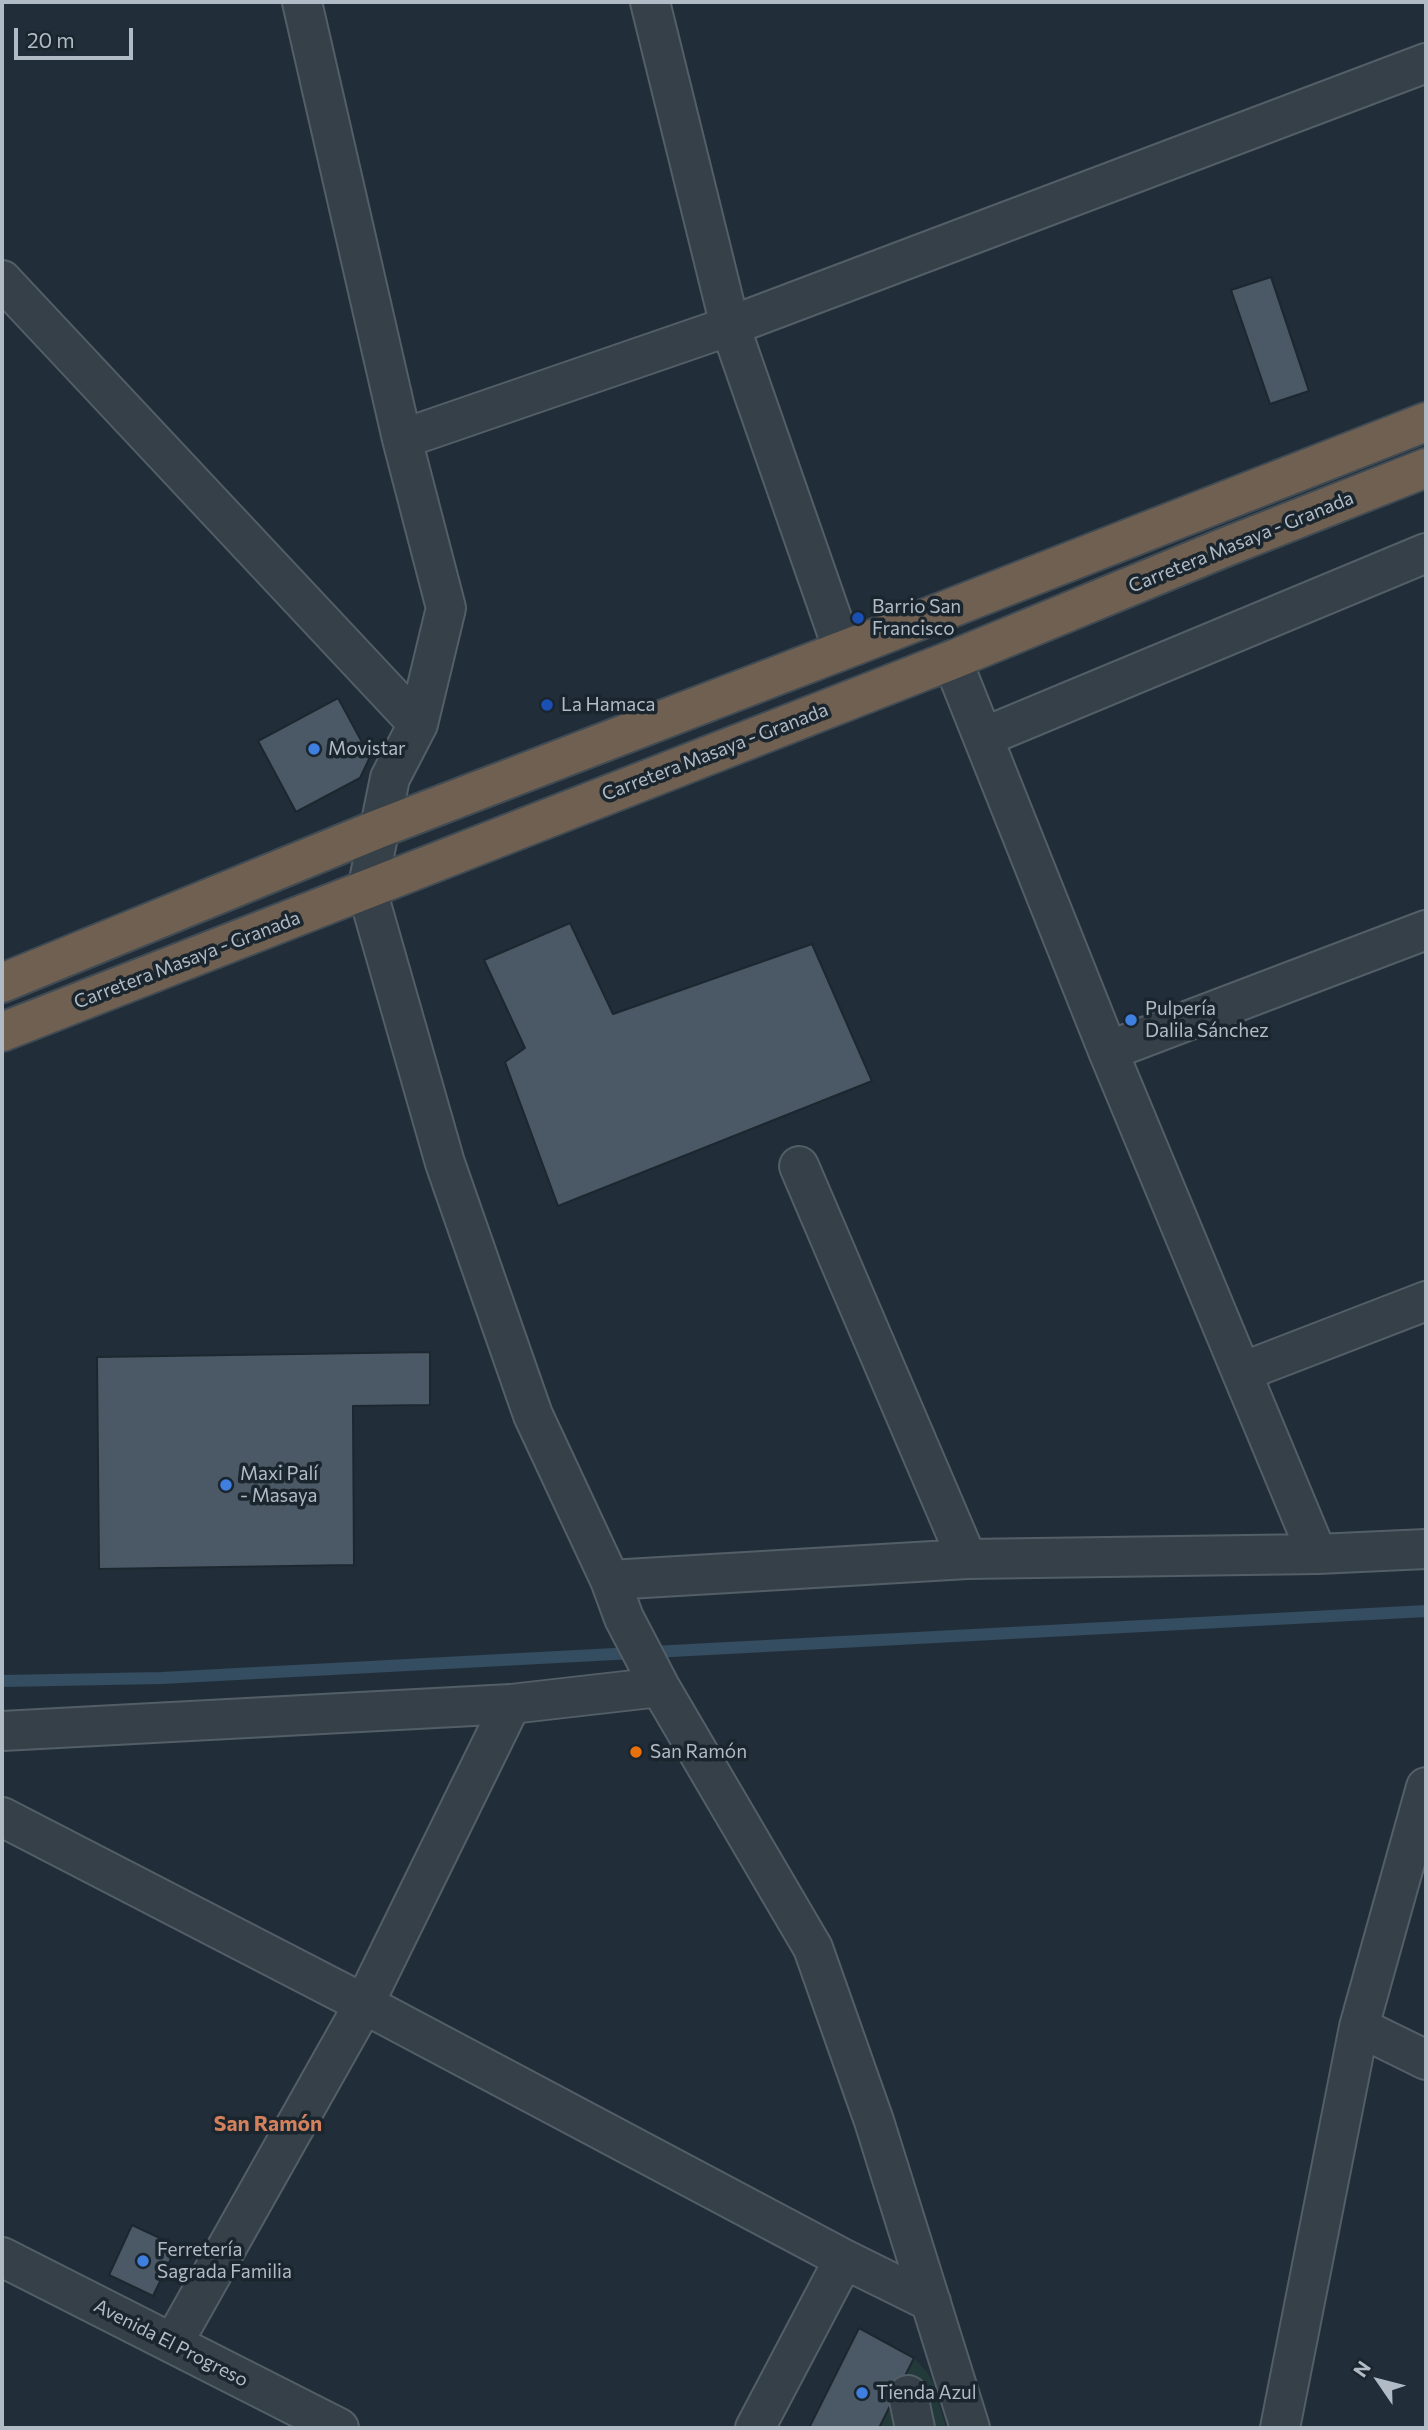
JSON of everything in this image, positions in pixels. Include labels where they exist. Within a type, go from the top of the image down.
[{"type":"highway","points":[[2,983],[378,829],[1426,422]]},
{"type":"highway","name":"Carretera Masaya - Granada","points":[[2,1032],[952,660],[1426,468]]},
{"type":"street","points":[[302,2],[402,439],[446,608],[418,724],[390,778],[367,890],[445,1163],[533,1415],[610,1580],[624,1618],[655,1678],[813,1948],[874,2121],[970,2428]]},
{"type":"street","points":[[650,2],[730,326],[843,650]]},
{"type":"street","points":[[402,439],[730,326],[1426,63]]},
{"type":"street","points":[[2,280],[418,724]]},
{"type":"street","points":[[984,737],[1426,553]]},
{"type":"street","points":[[952,660],[1108,1051],[1317,1553]]},
{"type":"street","points":[[1108,1051],[1426,930]]},
{"type":"street","points":[[799,1166],[967,1559]]},
{"type":"street","points":[[1242,1371],[1426,1301]]},
{"type":"street","points":[[610,1580],[967,1559],[1426,1549]]},
{"type":"street","points":[[2,1731],[511,1704],[655,1678]]},
{"type":"street","points":[[173,2343],[364,2004],[511,1704]]},
{"type":"street","points":[[1279,2428],[1359,2027],[1426,1787]]},
{"type":"street","points":[[2,1817],[364,2004],[844,2259],[931,2302]]},
{"type":"street","points":[[1359,2027],[1426,2060]]},
{"type":"street","name":"Avenida El Progreso","points":[[2,2257],[340,2428]]},
{"type":"street","points":[[755,2428],[844,2259]]},
{"type":"green space","points":[[914,2358],[927,2372],[934,2385],[946,2428],[879,2428]]},
{"type":"building","points":[[1271,277],[1309,391],[1270,404],[1231,290]]},
{"type":"building","name":"Movistar","points":[[338,698],[370,757],[360,778],[296,812],[258,741]]},
{"type":"building","points":[[570,923],[613,1014],[812,944],[872,1081],[558,1206],[505,1062],[525,1048],[484,960]]},
{"type":"building","name":"Maxi Palí - Masaya","points":[[430,1352],[430,1405],[353,1406],[354,1565],[99,1569],[97,1357]]},
{"type":"building","name":"Ferretería Sagrada Familia","points":[[132,2225],[177,2246],[153,2296],[109,2275]]},
{"type":"building","name":"Tienda Azul","points":[[859,2328],[914,2358],[879,2428],[809,2428]]},
{"type":"waterway","points":[[2,1681],[162,1678],[1426,1611]]},
{"type":"place","name":"Barrio San Francisco","points":[[858,618]]},
{"type":"place","name":"La Hamaca","points":[[547,705]]},
{"type":"place","name":"Movistar","points":[[314,749]]},
{"type":"place","name":"Pulpería Dalila Sánchez","points":[[1131,1020]]},
{"type":"place","name":"Maxi Palí - Masaya","points":[[226,1485]]},
{"type":"place","name":"San Ramón","points":[[636,1752]]},
{"type":"place","name":"Ferretería Sagrada Familia","points":[[143,2261]]},
{"type":"place","name":"Tienda Azul","points":[[862,2393]]},
{"type":"district","name":"San Ramón","points":[[268,2124]]}]
